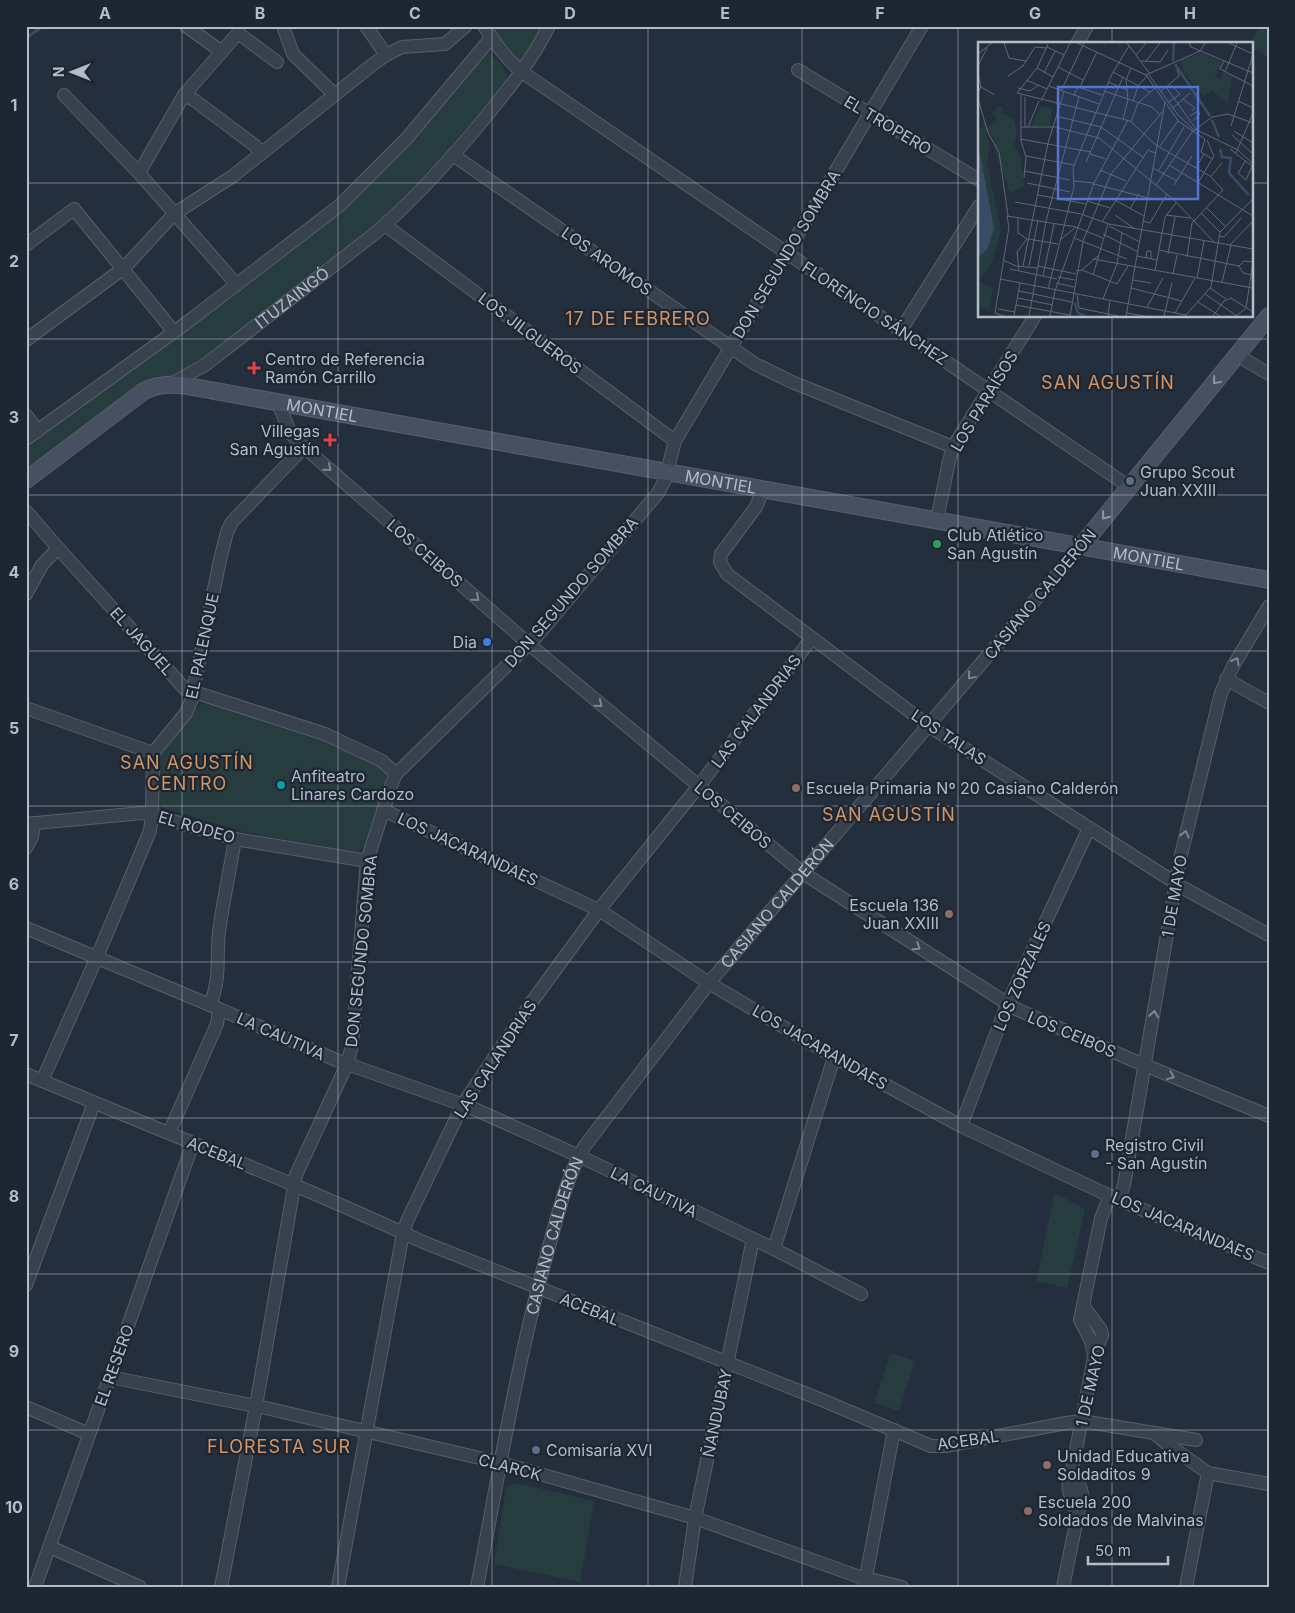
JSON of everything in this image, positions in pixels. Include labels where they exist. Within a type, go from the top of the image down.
[{"type":"street","points":[[186,26],[222,52]]},
{"type":"street","points":[[283,26],[293,54],[335,95]]},
{"type":"street","points":[[366,26],[386,55]]},
{"type":"street","points":[[26,340],[124,268],[174,214],[234,176],[386,55],[408,46],[438,46],[445,44],[466,26]]},
{"type":"street","name":"ITUZAINGÓ","points":[[26,480],[144,391],[158,385],[171,384],[206,365],[385,225],[453,155],[522,72],[532,58],[549,26]]},
{"type":"street","name":"DON SEGUNDO SOMBRA","points":[[221,1587],[256,1406],[296,1175],[347,1064],[352,1046],[367,861],[396,774],[530,645],[658,493],[667,472],[675,441],[730,346],[871,115],[922,26]]},
{"type":"street","points":[[1078,42],[1087,26]]},
{"type":"street","points":[[26,439],[174,332],[317,224],[361,186],[407,138],[488,30]]},
{"type":"street","name":"FLORENCIO SÁNCHEZ","points":[[488,30],[514,65],[522,72],[1128,486]]},
{"type":"street","points":[[139,173],[184,95],[238,33],[277,62]]},
{"type":"street","name":"EL TROPERO","points":[[798,70],[978,179]]},
{"type":"street","points":[[64,95],[139,173],[237,284]]},
{"type":"street","points":[[184,95],[201,105],[262,153]]},
{"type":"street","name":"LOS AROMOS","points":[[453,155],[755,364],[792,382],[953,448]]},
{"type":"street","points":[[901,330],[978,208]]},
{"type":"street","points":[[26,244],[74,209],[124,268],[174,332]]},
{"type":"street","name":"LOS JILGUEROS","points":[[385,225],[675,441]]},
{"type":"street","name":"CASIANO CALDERÓN","points":[[477,1587],[531,1313],[564,1195],[584,1147],[709,983],[1082,546],[1128,486],[1269,316]]},
{"type":"street","name":"LOS PARAÍSOS","points":[[937,520],[948,461],[953,448],[1034,318]]},
{"type":"street","points":[[1237,355],[1269,374]]},
{"type":"street","points":[[206,365],[205,379],[208,385],[215,391]]},
{"type":"street","name":"MONTIEL","points":[[171,384],[1269,580]]},
{"type":"street","name":"LOS CEIBOS","points":[[278,402],[291,434],[304,447],[530,645],[803,873],[1007,1005],[1146,1066],[1269,1116]]},
{"type":"street","points":[[26,415],[38,431]]},
{"type":"street","name":"EL PALENQUE","points":[[152,754],[186,713],[193,692],[228,528],[304,447]]},
{"type":"street","name":"LOS TALAS","points":[[763,490],[756,506],[721,554],[720,562],[727,574],[929,726],[1185,888],[1269,935]]},
{"type":"street","name":"EL JAGUEL","points":[[26,511],[185,689],[325,734],[382,760],[396,774]]},
{"type":"street","points":[[26,594],[42,566],[58,548]]},
{"type":"street","name":"1 DE MAYO","points":[[1063,1587],[1077,1515],[1067,1489],[1067,1483],[1073,1465],[1094,1357],[1091,1341],[1080,1320],[1101,1218],[1124,1185],[1146,1066],[1182,847],[1226,679],[1269,606]]},
{"type":"street","name":"LAS CALANDRIAS","points":[[338,1587],[403,1233],[411,1212],[464,1104],[531,1003],[599,910],[698,787],[812,638]]},
{"type":"street","points":[[1226,679],[1269,703]]},
{"type":"street","points":[[26,708],[152,754],[152,814],[150,831],[42,1081]]},
{"type":"street","name":"LOS JACARANDAES","points":[[383,810],[599,910],[709,983],[834,1057],[961,1126],[1115,1198],[1269,1263]]},
{"type":"street","name":"EL RODEO","points":[[30,823],[142,813],[152,814],[235,839],[367,861]]},
{"type":"street","points":[[26,848],[32,837],[30,823]]},
{"type":"street","name":"LOS ZORZALES","points":[[961,1126],[1007,1005],[1089,828]]},
{"type":"street","points":[[169,1133],[216,1024],[214,1007],[219,931],[235,839]]},
{"type":"street","name":"LA CAUTIVA","points":[[26,928],[97,956],[347,1064],[464,1104],[579,1156],[774,1249],[861,1294]]},
{"type":"street","points":[[774,1249],[834,1057]]},
{"type":"street","name":"ACEBAL","points":[[26,1074],[294,1185],[403,1233],[932,1446],[938,1447],[1082,1421],[1196,1440]]},
{"type":"street","points":[[26,1285],[94,1103]]},
{"type":"street","name":"EL RESERO","points":[[33,1581],[50,1547],[88,1434],[194,1143]]},
{"type":"street","name":"ÑANDUBAY","points":[[684,1587],[696,1518],[753,1239]]},
{"type":"street","name":"CLARCK","points":[[110,1377],[256,1406],[500,1463],[696,1518],[864,1583],[902,1587]]},
{"type":"street","points":[[26,1407],[88,1434]]},
{"type":"street","points":[[864,1583],[894,1430]]},
{"type":"street","points":[[1154,1433],[1208,1473],[1269,1484]]},
{"type":"street","points":[[1186,1587],[1208,1473]]},
{"type":"street","points":[[50,1547],[140,1587]]},
{"type":"green space","points":[[496,26],[541,26],[522,62],[518,64],[493,31]]},
{"type":"green space","points":[[1260,26],[1269,26],[1269,58],[1252,48],[1252,42],[1250,42]]},
{"type":"green space","points":[[487,52],[506,72],[507,79],[505,84],[439,160],[377,223],[203,361],[175,375],[163,377],[26,472],[26,446],[291,249]]},
{"type":"green space","points":[[208,703],[323,738],[382,766],[386,778],[364,847],[355,853],[244,832],[163,808],[159,801],[158,756],[192,712],[200,705]]},
{"type":"green space","points":[[1055,1193],[1085,1209],[1067,1288],[1036,1281]]},
{"type":"green space","points":[[891,1353],[915,1361],[899,1411],[874,1403]]},
{"type":"green space","points":[[517,1483],[594,1501],[580,1582],[494,1564],[506,1487]]},
{"type":"waterway","points":[[26,38],[43,26]]},
{"type":"place","name":"Centro de Referencia Ramón Carrillo","points":[[254,368]]},
{"type":"place","name":"Villegas San Agustín","points":[[330,440]]},
{"type":"place","name":"Grupo Scout Juan XXIII","points":[[1130,481]]},
{"type":"place","name":"Club Atlético San Agustín","points":[[937,544]]},
{"type":"place","name":"Dia","points":[[487,642]]},
{"type":"place","name":"Anfiteatro Linares Cardozo","points":[[281,785]]},
{"type":"place","name":"Escuela Primaria Nº 20 Casiano Calderón","points":[[796,788]]},
{"type":"place","name":"Escuela 136 Juan XXIII","points":[[949,914]]},
{"type":"place","name":"Registro Civil - San Agustín","points":[[1095,1154]]},
{"type":"place","name":"Comisaría XVI","points":[[536,1450]]},
{"type":"place","name":"Unidad Educativa Soldaditos 9","points":[[1047,1465]]},
{"type":"place","name":"Escuela 200 Soldados de Malvinas","points":[[1028,1511]]},
{"type":"district","name":"17 DE FEBRERO","points":[[638,319]]},
{"type":"district","name":"SAN AGUSTÍN","points":[[1108,383]]},
{"type":"district","name":"SAN AGUSTÍN CENTRO","points":[[187,773]]},
{"type":"district","name":"SAN AGUSTÍN","points":[[889,815]]},
{"type":"district","name":"FLORESTA SUR","points":[[279,1447]]}]
